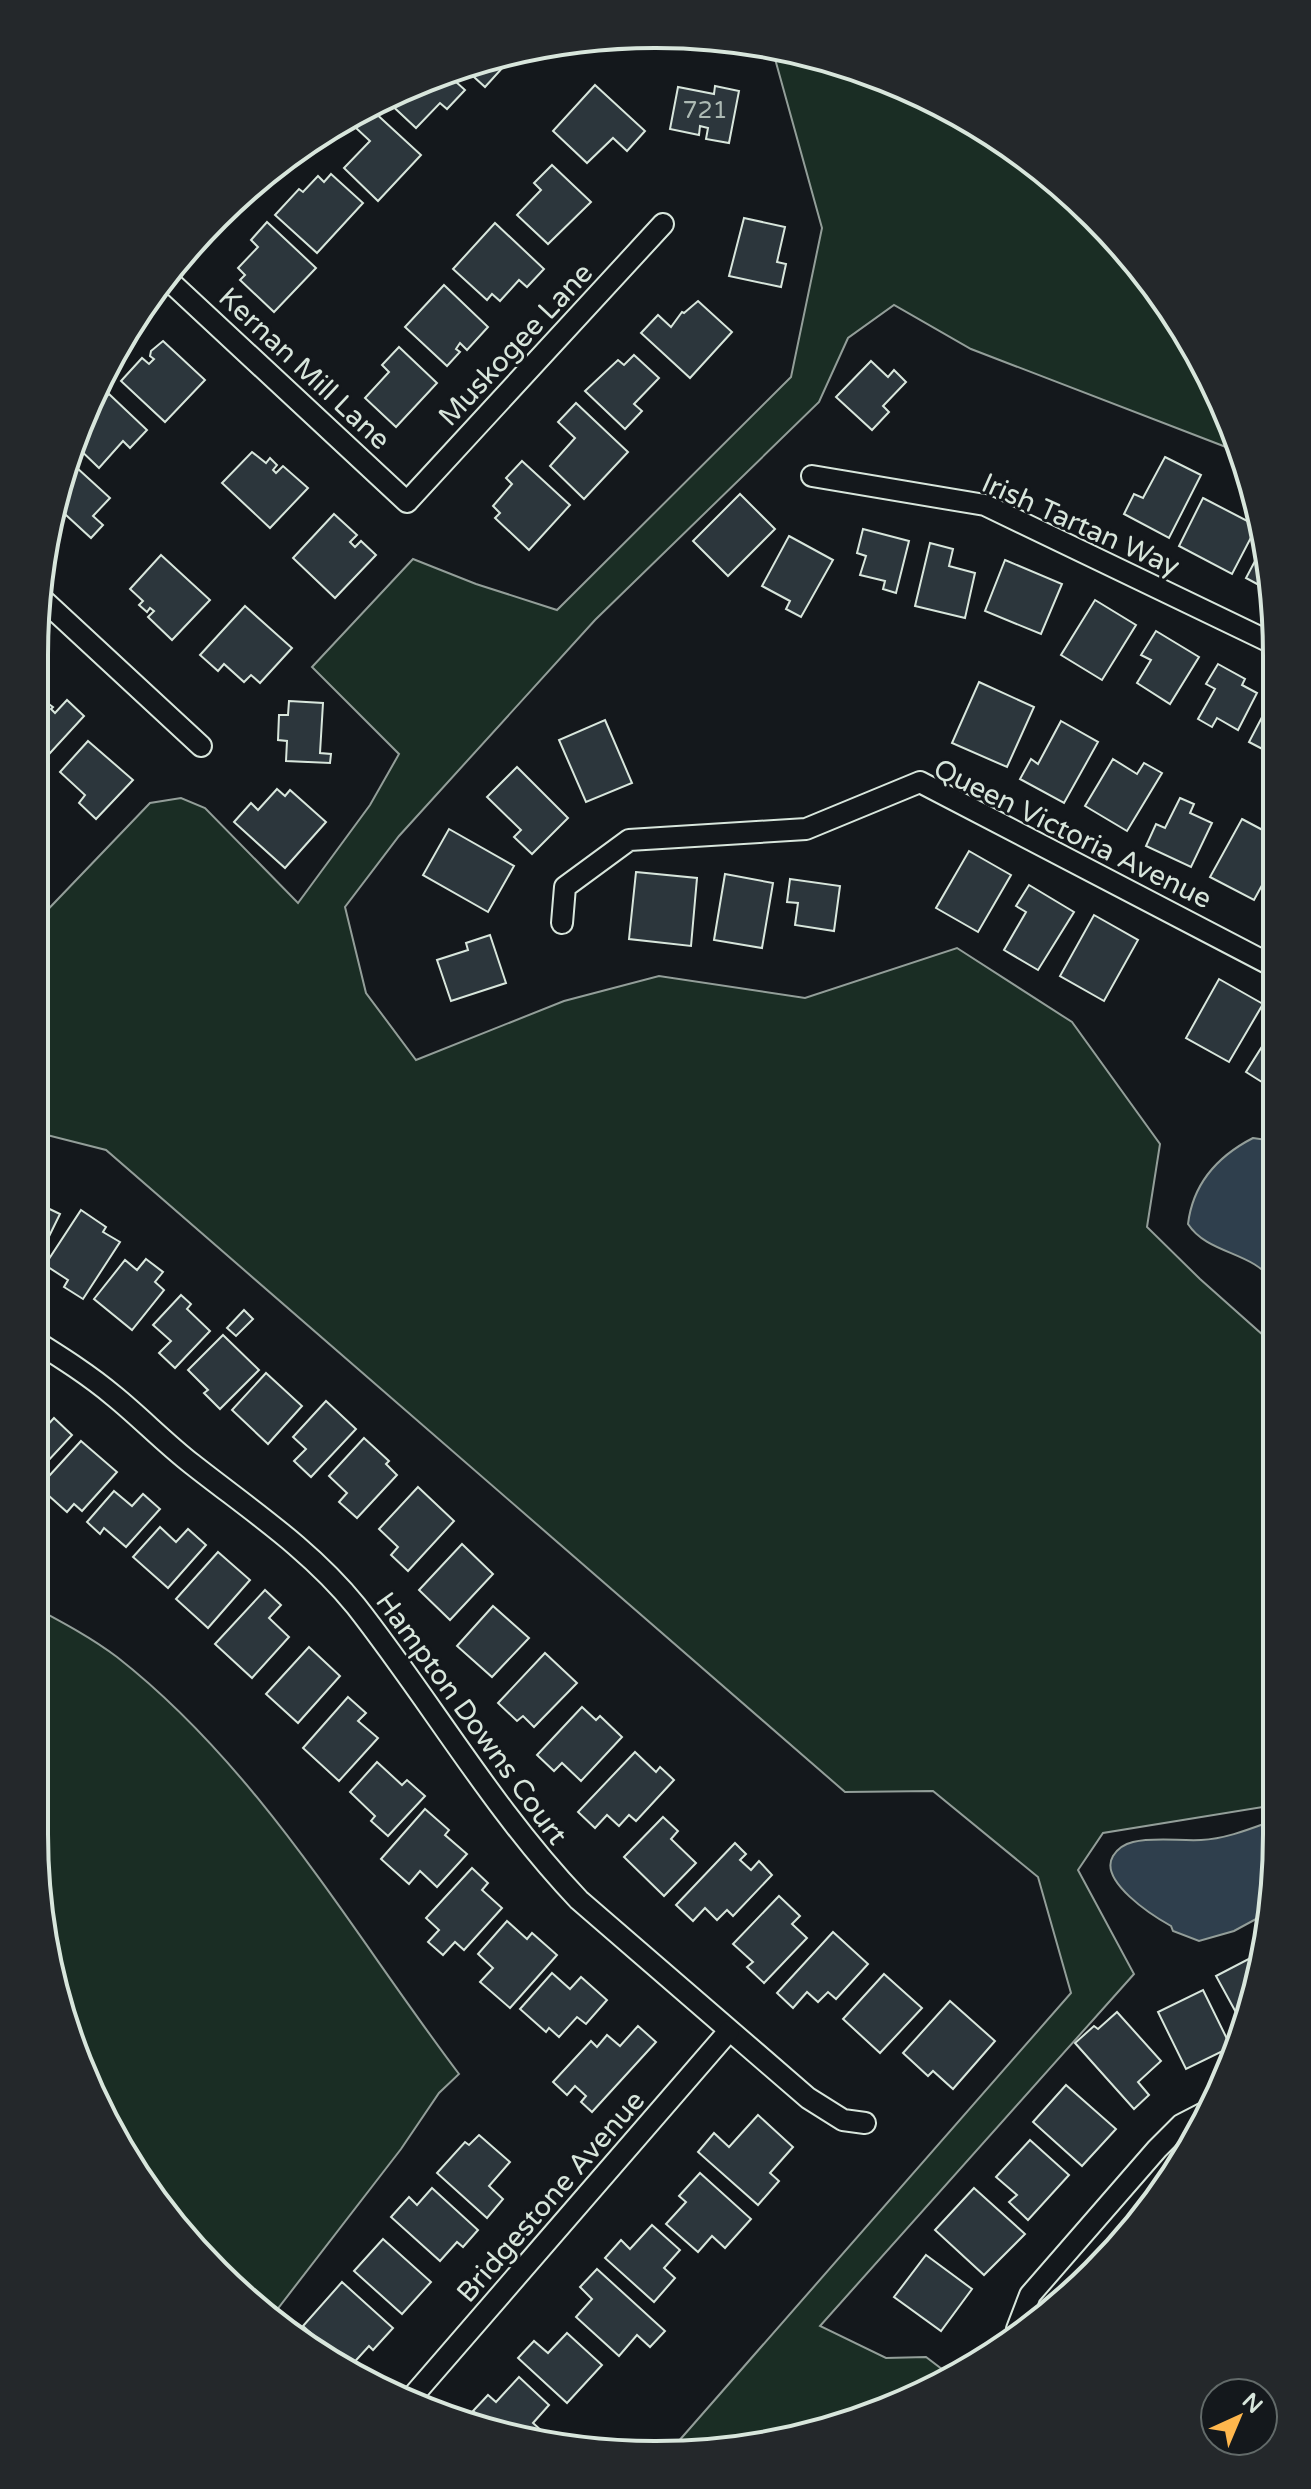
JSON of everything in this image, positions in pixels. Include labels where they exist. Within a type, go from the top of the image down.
[{"type":"street","name":"Muskogee Lane","points":[[407,502],[663,224]]},
{"type":"street","name":"Kernan Mill Lane","points":[[174,286],[407,502]]},
{"type":"street","name":"Irish Tartan Way","points":[[812,476],[985,505],[1263,638]]},
{"type":"street","points":[[50,606],[201,746]]},
{"type":"street","name":"Queen Victoria Avenue","points":[[562,923],[565,887],[629,840],[806,829],[920,782],[1263,961]]},
{"type":"street","name":"Hampton Downs Court","points":[[48,1349],[113,1395],[189,1462],[288,1537],[324,1571],[355,1605],[547,1867],[579,1900],[729,2031],[827,2111],[843,2120],[865,2123]]},
{"type":"street","name":"Bridgestone Avenue","points":[[416,2392],[729,2031]]},
{"type":"street","points":[[1021,2318],[1030,2295],[1157,2149],[1181,2125],[1191,2120]]},
{"type":"green space","points":[[775,60],[851,80],[924,111],[993,150],[1056,199],[1112,255],[1161,318],[1200,387],[1226,447],[971,349],[894,305],[848,338],[819,402],[595,620],[399,836],[345,907],[366,993],[416,1060],[564,1001],[659,976],[805,998],[957,948],[1072,1022],[1160,1144],[1147,1227],[1263,1335],[1263,1807],[1103,1833],[1078,1870],[1134,1974],[820,2326],[886,2358],[926,2357],[942,2369],[888,2395],[813,2420],[735,2436],[679,2440],[1071,1993],[1038,1877],[933,1791],[845,1792],[106,1150],[48,1135],[48,909],[150,803],[181,798],[205,808],[298,903],[370,805],[399,754],[312,667],[413,559],[476,584],[557,610],[791,377],[822,228]]},
{"type":"green space","points":[[48,1615],[117,1657],[168,1701],[216,1749],[301,1854],[459,2074],[439,2093],[401,2149],[278,2308],[226,2263],[199,2234],[150,2171],[129,2137],[94,2066],[80,2029],[60,1952],[49,1873]]},
{"type":"water","points":[[1253,1138],[1263,1140],[1263,1271],[1207,1242],[1188,1224],[1195,1196],[1209,1172],[1240,1145]]},
{"type":"water","points":[[1263,1824],[1257,1919],[1234,1931],[1199,1941],[1173,1931],[1171,1926],[1130,1897],[1113,1876],[1110,1866],[1113,1856],[1124,1845],[1149,1840],[1210,1839]]},
{"type":"building","points":[[502,68],[485,87],[473,76]]},
{"type":"building","points":[[456,82],[465,90],[447,109],[440,103],[416,128],[394,108]]},
{"type":"building","points":[[595,85],[645,131],[627,151],[613,138],[587,163],[553,131]]},
{"type":"building","points":[[715,86],[739,91],[729,143],[706,139],[708,128],[700,126],[699,135],[670,129],[678,87],[714,94]]},
{"type":"building","points":[[378,116],[421,155],[378,201],[344,168],[370,141],[356,128]]},
{"type":"building","points":[[552,165],[591,202],[548,244],[517,215],[541,190],[534,183]]},
{"type":"building","points":[[331,174],[363,203],[317,253],[275,215],[299,189],[303,192],[318,176],[324,182]]},
{"type":"building","points":[[744,218],[785,227],[777,262],[786,264],[781,287],[729,276]]},
{"type":"building","points":[[267,222],[316,268],[274,312],[240,280],[245,275],[238,268],[258,247],[251,240]]},
{"type":"building","points":[[495,223],[544,269],[527,287],[519,280],[500,301],[492,294],[487,300],[453,269]]},
{"type":"building","points":[[444,285],[488,327],[467,350],[460,343],[456,349],[460,352],[447,366],[405,327]]},
{"type":"building","points":[[698,301],[732,332],[690,378],[641,333],[658,315],[671,327],[682,312]]},
{"type":"building","points":[[163,341],[205,380],[165,422],[121,381],[142,358],[149,364],[154,359],[150,356],[151,351]]},
{"type":"building","points":[[399,347],[437,383],[396,427],[365,398],[389,372],[382,365]]},
{"type":"building","points":[[634,355],[659,378],[634,404],[642,411],[625,429],[585,391],[618,360],[624,365]]},
{"type":"building","points":[[871,361],[888,377],[894,370],[906,382],[883,406],[889,412],[872,430],[836,397]]},
{"type":"building","points":[[109,394],[147,430],[130,448],[123,441],[99,468],[83,452]]},
{"type":"building","points":[[576,403],[628,452],[584,499],[550,466],[575,438],[558,422]]},
{"type":"building","points":[[252,452],[266,463],[270,458],[277,465],[273,470],[276,473],[283,466],[308,488],[270,528],[222,483]]},
{"type":"building","points":[[1165,457],[1201,475],[1169,538],[1124,514],[1134,494],[1143,498]]},
{"type":"building","points":[[522,461],[570,505],[529,550],[495,518],[500,513],[493,506],[512,484],[506,478]]},
{"type":"building","points":[[78,468],[110,498],[93,516],[103,525],[91,538],[65,514]]},
{"type":"building","points":[[740,494],[775,529],[728,576],[693,541]]},
{"type":"building","points":[[1203,498],[1247,521],[1251,537],[1232,574],[1179,546]]},
{"type":"building","points":[[334,514],[357,535],[350,542],[355,547],[361,541],[376,555],[335,598],[293,558]]},
{"type":"building","points":[[863,529],[909,541],[896,593],[883,589],[885,581],[860,575],[866,556],[857,553]]},
{"type":"building","points":[[789,536],[833,560],[801,617],[786,609],[790,601],[762,586]]},
{"type":"building","points":[[930,543],[953,549],[949,566],[975,573],[965,618],[915,606]]},
{"type":"building","points":[[161,555],[210,600],[172,640],[148,617],[154,611],[150,608],[147,612],[139,605],[143,601],[130,589]]},
{"type":"building","points":[[1005,560],[1062,584],[1041,634],[985,611]]},
{"type":"building","points":[[1255,561],[1259,585],[1246,578]]},
{"type":"building","points":[[1095,600],[1136,625],[1102,680],[1061,655]]},
{"type":"building","points":[[245,606],[292,648],[260,683],[251,675],[244,682],[224,664],[218,671],[200,655]]},
{"type":"building","points":[[1156,631],[1199,657],[1170,704],[1137,683],[1151,660],[1141,655]]},
{"type":"building","points":[[1218,664],[1245,679],[1242,685],[1257,693],[1238,730],[1217,718],[1212,727],[1198,719],[1215,689],[1206,684]]},
{"type":"building","points":[[979,682],[1034,707],[1007,767],[952,743]]},
{"type":"building","points":[[67,700],[84,716],[48,755],[48,703],[55,713]]},
{"type":"building","points":[[289,701],[323,703],[320,753],[331,754],[330,763],[286,761],[287,741],[278,740],[279,715],[288,715]]},
{"type":"building","points":[[1263,715],[1263,749],[1249,742]]},
{"type":"building","points":[[605,720],[632,783],[586,802],[559,740]]},
{"type":"building","points":[[1061,721],[1098,742],[1064,803],[1020,779],[1031,759],[1038,764]]},
{"type":"building","points":[[88,741],[133,780],[96,819],[79,803],[85,795],[60,772]]},
{"type":"building","points":[[1113,759],[1137,774],[1144,763],[1162,773],[1127,831],[1085,806]]},
{"type":"building","points":[[517,767],[568,818],[532,854],[514,837],[521,830],[487,797]]},
{"type":"building","points":[[277,789],[285,796],[290,790],[326,822],[285,868],[234,822],[251,803],[258,810]]},
{"type":"building","points":[[1180,798],[1194,804],[1190,813],[1212,823],[1191,867],[1146,846],[1156,824],[1165,828]]},
{"type":"building","points":[[1242,819],[1263,830],[1263,883],[1254,900],[1210,877]]},
{"type":"building","points":[[449,829],[514,866],[488,912],[423,875]]},
{"type":"building","points":[[969,851],[1011,875],[978,932],[936,908]]},
{"type":"building","points":[[636,872],[697,878],[691,946],[629,939]]},
{"type":"building","points":[[725,874],[773,883],[762,948],[714,940]]},
{"type":"building","points":[[790,879],[840,886],[834,931],[795,925],[798,903],[787,902]]},
{"type":"building","points":[[1029,885],[1074,912],[1038,970],[1004,950],[1026,912],[1016,906]]},
{"type":"building","points":[[1094,915],[1138,940],[1104,1001],[1060,976]]},
{"type":"building","points":[[490,935],[506,983],[451,1001],[437,960],[468,950],[466,943]]},
{"type":"building","points":[[1219,979],[1263,1004],[1229,1062],[1186,1038]]},
{"type":"building","points":[[1263,1045],[1263,1083],[1246,1072]]},
{"type":"building","points":[[48,1208],[60,1214],[48,1238]]},
{"type":"building","points":[[81,1210],[106,1227],[103,1232],[120,1242],[83,1299],[64,1287],[68,1280],[48,1267],[48,1260]]},
{"type":"building","points":[[146,1259],[163,1272],[155,1282],[164,1290],[132,1330],[94,1299],[125,1260],[137,1270]]},
{"type":"building","points":[[181,1295],[191,1304],[187,1309],[210,1331],[175,1368],[159,1353],[171,1341],[153,1325]]},
{"type":"building","points":[[244,1310],[253,1319],[236,1336],[227,1328]]},
{"type":"building","points":[[223,1335],[259,1370],[220,1409],[204,1393],[208,1390],[188,1370]]},
{"type":"building","points":[[266,1373],[302,1406],[268,1444],[232,1410]]},
{"type":"building","points":[[326,1401],[356,1429],[311,1477],[294,1461],[306,1449],[293,1437]]},
{"type":"building","points":[[54,1418],[72,1435],[48,1461],[48,1425]]},
{"type":"building","points":[[364,1438],[389,1461],[386,1464],[397,1475],[357,1518],[339,1502],[347,1493],[329,1476]]},
{"type":"building","points":[[81,1441],[117,1472],[82,1511],[74,1504],[67,1512],[48,1495],[48,1477]]},
{"type":"building","points":[[418,1487],[454,1521],[408,1571],[391,1555],[398,1547],[379,1529]]},
{"type":"building","points":[[114,1491],[132,1506],[143,1494],[160,1509],[126,1547],[104,1528],[100,1534],[87,1522]]},
{"type":"building","points":[[160,1527],[176,1542],[188,1529],[206,1545],[168,1588],[133,1557]]},
{"type":"building","points":[[462,1544],[493,1574],[450,1620],[419,1590]]},
{"type":"building","points":[[218,1552],[250,1580],[208,1628],[176,1599]]},
{"type":"building","points":[[265,1590],[281,1605],[269,1618],[289,1637],[252,1678],[215,1644]]},
{"type":"building","points":[[493,1606],[529,1638],[492,1677],[457,1646]]},
{"type":"building","points":[[309,1647],[340,1676],[298,1723],[266,1694]]},
{"type":"building","points":[[545,1653],[577,1683],[534,1727],[523,1716],[517,1721],[498,1703]]},
{"type":"building","points":[[348,1697],[366,1713],[358,1721],[378,1738],[339,1781],[303,1748]]},
{"type":"building","points":[[582,1707],[596,1720],[600,1716],[622,1737],[581,1781],[562,1763],[554,1771],[537,1755]]},
{"type":"building","points":[[635,1752],[656,1772],[660,1767],[674,1780],[636,1821],[629,1815],[619,1826],[607,1815],[595,1828],[578,1812]]},
{"type":"building","points":[[377,1762],[402,1785],[407,1780],[425,1796],[388,1836],[371,1821],[375,1816],[350,1792]]},
{"type":"building","points":[[425,1809],[449,1830],[445,1835],[467,1854],[437,1887],[420,1871],[409,1884],[381,1859]]},
{"type":"building","points":[[663,1817],[678,1831],[671,1839],[696,1863],[664,1896],[624,1857]]},
{"type":"building","points":[[735,1843],[746,1854],[740,1860],[751,1870],[759,1861],[772,1875],[733,1916],[727,1910],[717,1920],[705,1908],[693,1921],[676,1905]]},
{"type":"building","points":[[472,1868],[488,1883],[482,1890],[502,1908],[464,1950],[455,1942],[443,1955],[428,1942],[439,1930],[426,1918]]},
{"type":"building","points":[[779,1896],[800,1916],[792,1924],[807,1938],[764,1983],[747,1967],[753,1962],[733,1944]]},
{"type":"building","points":[[507,1921],[527,1939],[532,1933],[557,1955],[510,2008],[480,1982],[493,1968],[478,1954]]},
{"type":"building","points":[[833,1932],[868,1964],[836,1999],[828,1992],[818,2002],[807,1992],[793,2008],[777,1993]]},
{"type":"building","points":[[1249,1959],[1236,2012],[1216,1976]]},
{"type":"building","points":[[552,1973],[570,1989],[581,1977],[607,2000],[586,2024],[577,2017],[559,2037],[549,2028],[546,2032],[520,2009]]},
{"type":"building","points":[[884,1974],[922,2008],[880,2053],[843,2019]]},
{"type":"building","points":[[1203,1990],[1227,2039],[1223,2051],[1186,2069],[1158,2012]]},
{"type":"building","points":[[950,2001],[995,2041],[953,2089],[933,2071],[928,2076],[903,2053]]},
{"type":"building","points":[[1117,2012],[1161,2061],[1138,2082],[1149,2095],[1134,2109],[1075,2043]]},
{"type":"building","points":[[638,2026],[656,2042],[592,2112],[581,2102],[586,2096],[575,2086],[567,2095],[553,2082],[591,2041],[597,2047],[607,2035],[620,2046]]},
{"type":"building","points":[[1066,2085],[1116,2129],[1082,2166],[1033,2122]]},
{"type":"building","points":[[758,2115],[793,2147],[770,2173],[779,2181],[758,2205],[698,2152],[714,2133],[729,2147]]},
{"type":"building","points":[[479,2135],[510,2162],[489,2186],[503,2199],[487,2218],[437,2173],[465,2142],[469,2145]]},
{"type":"building","points":[[1030,2140],[1069,2175],[1028,2220],[1009,2202],[1017,2195],[996,2177]]},
{"type":"building","points":[[700,2173],[751,2219],[725,2248],[712,2236],[698,2252],[666,2224],[686,2202],[679,2196]]},
{"type":"building","points":[[432,2188],[478,2230],[463,2247],[457,2242],[440,2261],[391,2217],[409,2197],[417,2205]]},
{"type":"building","points":[[974,2188],[1025,2234],[984,2275],[935,2230]]},
{"type":"building","points":[[652,2225],[680,2250],[664,2268],[675,2278],[654,2302],[605,2258],[621,2240],[630,2249]]},
{"type":"building","points":[[383,2239],[431,2282],[402,2314],[354,2271]]},
{"type":"building","points":[[926,2255],[972,2289],[941,2331],[894,2297]]},
{"type":"building","points":[[597,2269],[665,2331],[650,2347],[637,2335],[619,2356],[576,2317],[592,2299],[580,2287]]},
{"type":"building","points":[[342,2282],[393,2328],[373,2350],[369,2346],[355,2361],[303,2326]]},
{"type":"building","points":[[567,2333],[602,2365],[567,2403],[518,2358],[534,2341],[548,2353]]},
{"type":"building","points":[[519,2377],[549,2405],[533,2423],[540,2430],[473,2411],[488,2395],[496,2402]]}]
